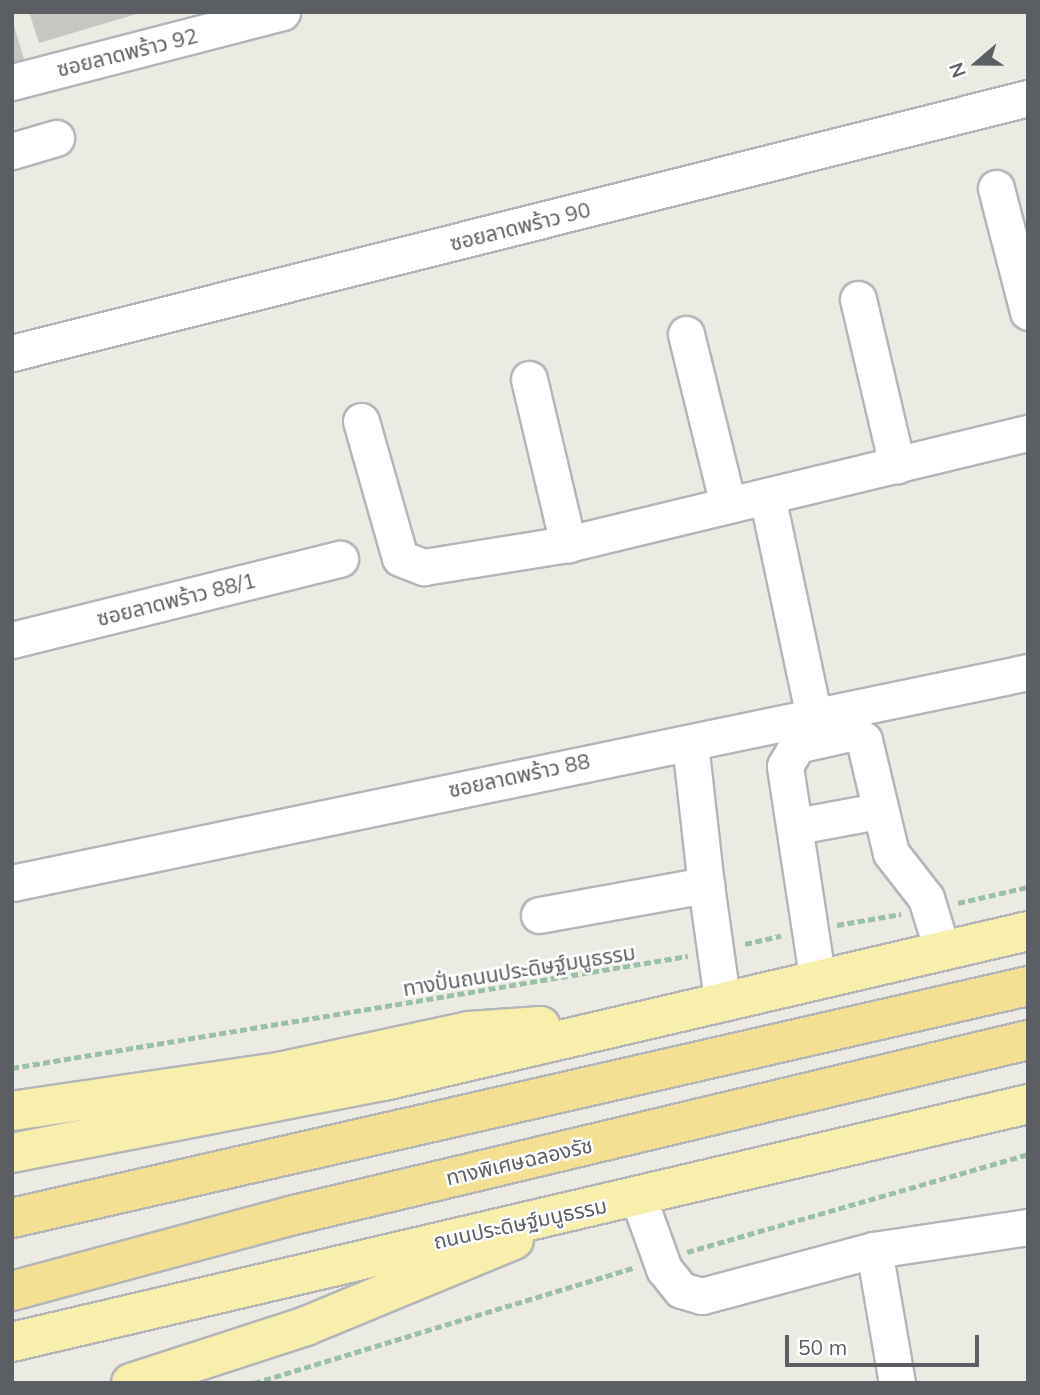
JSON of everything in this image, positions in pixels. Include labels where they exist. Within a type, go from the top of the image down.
[{"type":"highway","points":[[12,1218],[1028,986]]},
{"type":"highway","name":"ทางพิเศษฉลองรัช","points":[[12,1291],[294,1215],[1028,1040]]},
{"type":"main road","points":[[12,1153],[384,1081],[606,1024],[1028,931]]},
{"type":"main road","points":[[12,1111],[278,1072],[470,1031],[606,1024]]},
{"type":"main road","name":"ถนนประดิษฐ์มนูธรรม","points":[[12,1342],[1028,1104]]},
{"type":"main road","points":[[131,1383],[306,1326],[587,1209]]},
{"type":"street","name":"ซอยลาดพร้าว 92","points":[[12,82],[282,12]]},
{"type":"street","name":"ซอยลาดพร้าว 90","points":[[12,354],[1028,99]]},
{"type":"street","points":[[12,151],[56,138]]},
{"type":"street","points":[[996,188],[1028,312]]},
{"type":"street","points":[[858,299],[897,465]]},
{"type":"street","points":[[686,334],[728,505]]},
{"type":"street","points":[[529,379],[568,544]]},
{"type":"street","points":[[361,421],[400,558],[424,567],[568,544],[1028,433]]},
{"type":"street","points":[[766,496],[814,718]]},
{"type":"street","name":"ซอยลาดพร้าว 88/1","points":[[12,640],[340,559]]},
{"type":"street","name":"ซอยลาดพร้าว 88","points":[[12,883],[691,738],[814,718],[1028,672]]},
{"type":"street","points":[[817,976],[787,752],[854,732],[864,740],[878,811],[891,853],[930,909],[942,950]]},
{"type":"street","points":[[692,761],[722,999]]},
{"type":"street","points":[[797,826],[878,811]]},
{"type":"street","points":[[539,915],[706,885]]},
{"type":"street","points":[[638,1197],[664,1269],[681,1290],[702,1296],[874,1250],[1028,1227]]},
{"type":"street","points":[[874,1250],[897,1383]]},
{"type":"path","name":"ทางปั่นถนนประดิษฐ์มนูธรรม","points":[[12,1068],[715,951],[1028,887]]},
{"type":"building","points":[[29,12],[140,12],[140,13],[39,43]]},
{"type":"building","points":[[12,19],[26,66],[12,70]]}]
